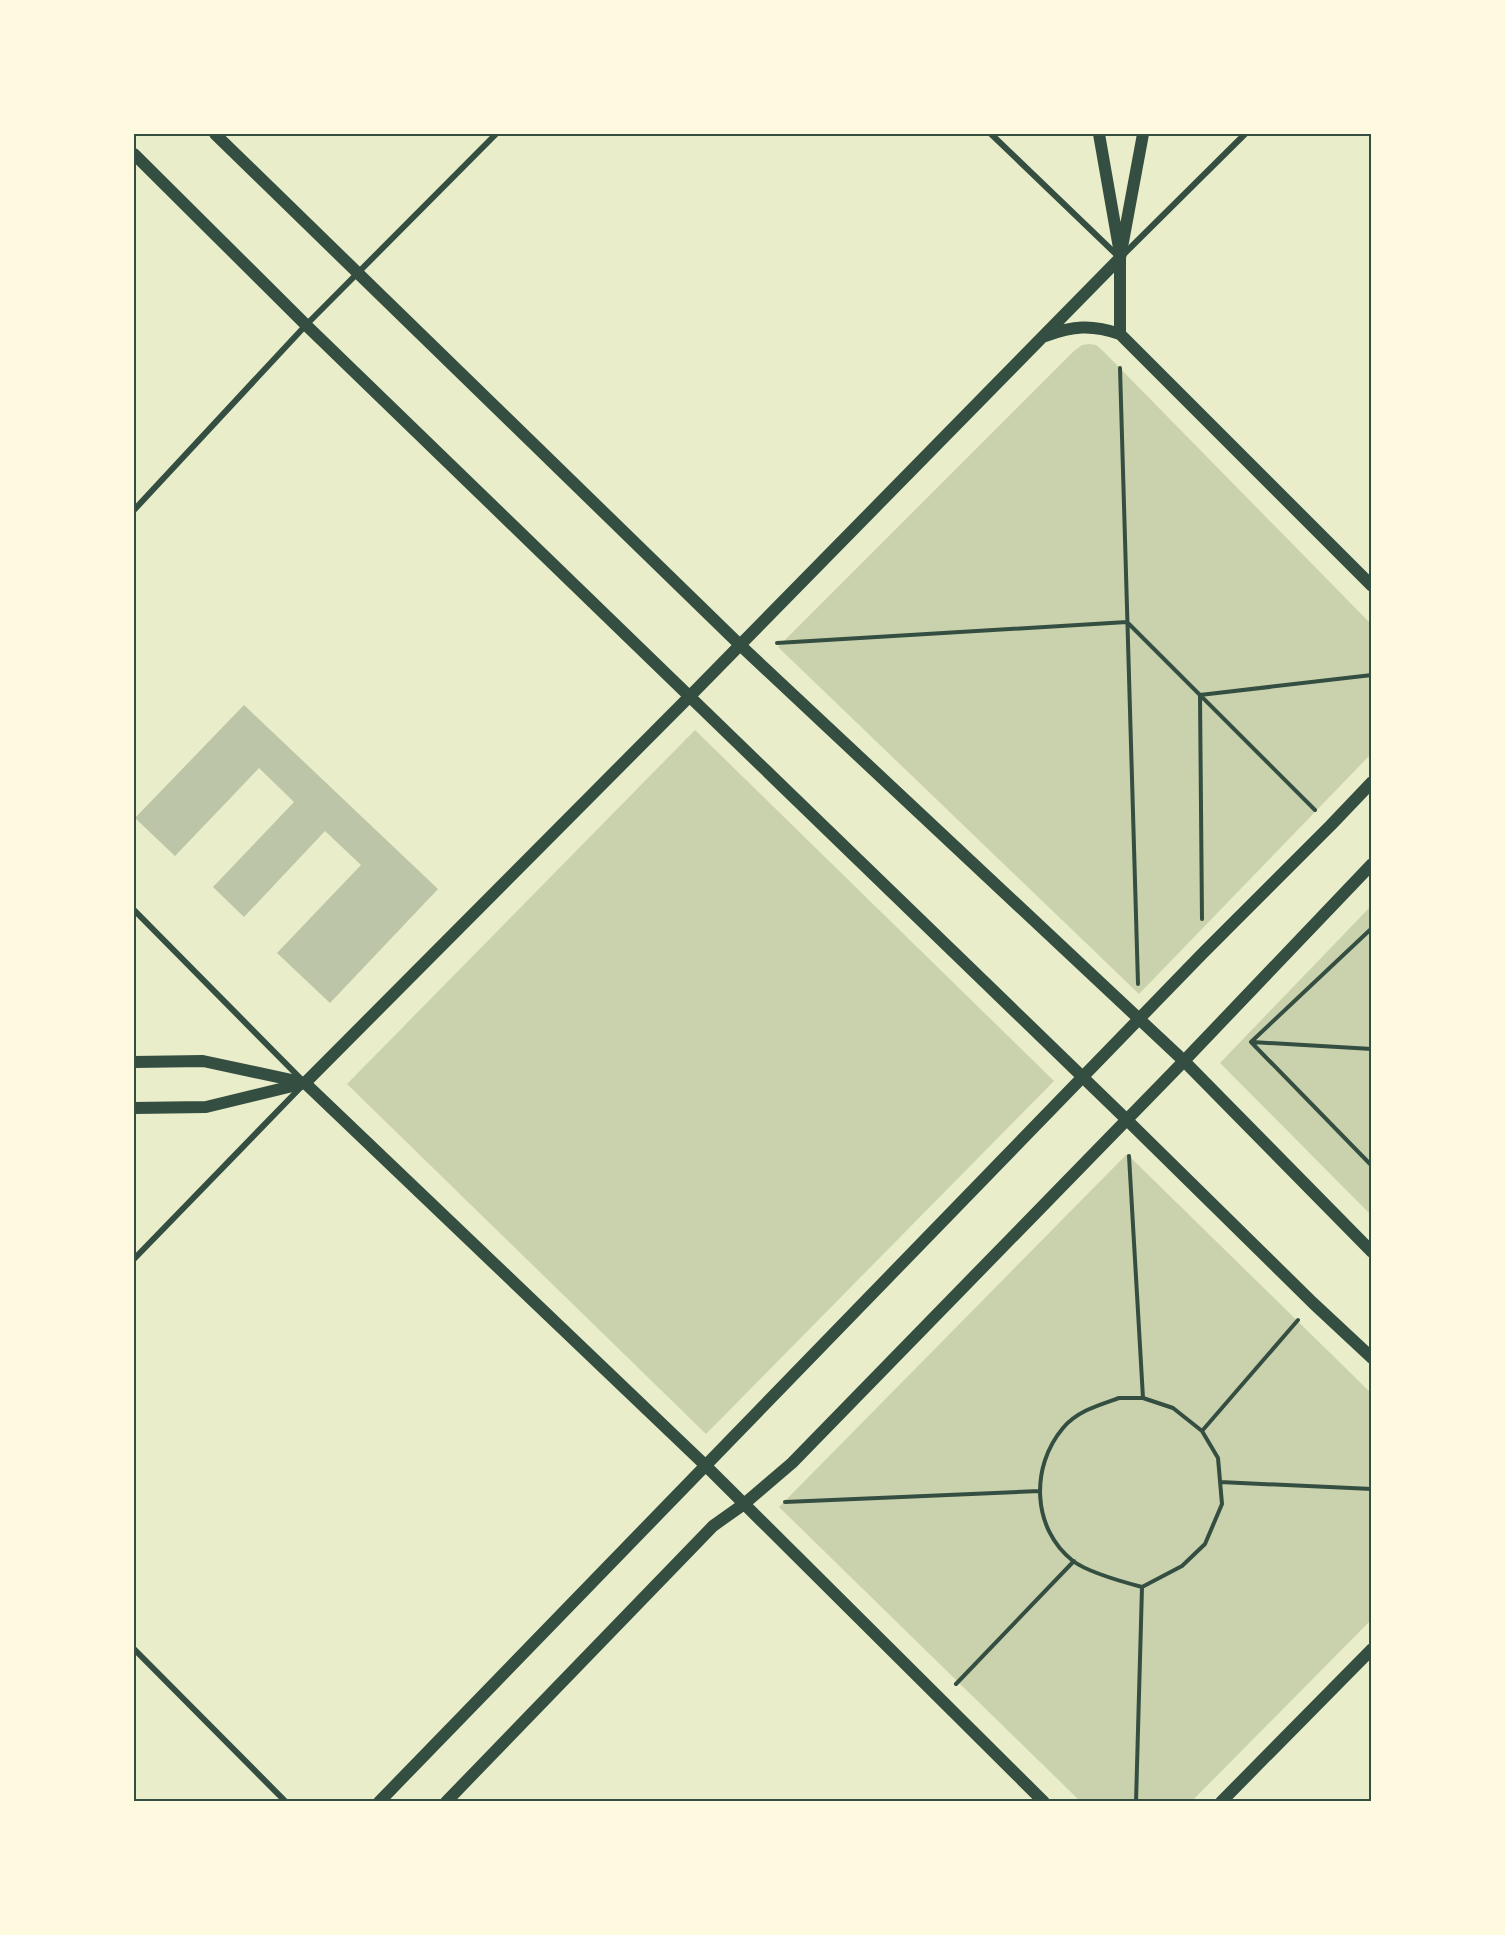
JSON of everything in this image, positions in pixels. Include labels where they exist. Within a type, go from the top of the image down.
[{"type":"main road","points":[[216,134],[740,645],[1184,1061],[1371,1252]]},
{"type":"main road","points":[[1099,134],[1120,258],[1120,334]]},
{"type":"main road","points":[[134,1108],[206,1107],[305,1083],[690,696],[1120,258],[1143,134]]},
{"type":"main road","points":[[134,154],[306,324],[1371,1358]]},
{"type":"main road","points":[[1042,336],[1083,326],[1102,328],[1120,334],[1371,586]]},
{"type":"main road","points":[[379,1802],[1371,782]]},
{"type":"main road","points":[[446,1802],[713,1526],[744,1504],[792,1463],[1127,1120],[1371,864]]},
{"type":"main road","points":[[134,1062],[203,1061],[305,1083],[705,1465],[1044,1802]]},
{"type":"main road","points":[[1221,1802],[1371,1649]]},
{"type":"street","points":[[134,510],[306,324],[496,134]]},
{"type":"street","points":[[991,134],[1120,258],[1245,134]]},
{"type":"street","points":[[134,910],[305,1083],[134,1259]]},
{"type":"street","points":[[134,1650],[285,1802]]},
{"type":"path","points":[[1120,334],[1139,1018]]},
{"type":"path","points":[[740,645],[1127,622],[1331,825]]},
{"type":"path","points":[[1200,695],[1371,675]]},
{"type":"path","points":[[1200,695],[1203,953]]},
{"type":"path","points":[[1251,1042],[1371,928]]},
{"type":"path","points":[[1251,1042],[1371,1049]]},
{"type":"path","points":[[1251,1042],[1371,1166]]},
{"type":"path","points":[[1127,1120],[1143,1398]]},
{"type":"path","points":[[1202,1431],[1313,1303]]},
{"type":"path","points":[[1119,1398],[1143,1398],[1173,1408],[1202,1431],[1218,1458],[1222,1504],[1205,1544],[1182,1566],[1142,1587],[1113,1579],[1074,1561],[1052,1538],[1041,1508],[1039,1491],[1044,1460],[1063,1428],[1088,1408],[1119,1398]]},
{"type":"path","points":[[1220,1482],[1371,1490]]},
{"type":"path","points":[[744,1504],[1039,1491]]},
{"type":"path","points":[[942,1699],[1074,1561]]},
{"type":"path","points":[[1136,1802],[1142,1587]]},
{"type":"green space","points":[[1082,345],[1096,345],[1103,351],[1371,624],[1371,754],[1139,994],[778,647],[1074,351]]},
{"type":"green space","points":[[695,730],[1054,1081],[706,1434],[347,1084]]},
{"type":"green space","points":[[1371,906],[1371,1215],[1220,1063]]},
{"type":"green space","points":[[1127,1154],[1371,1393],[1371,1620],[1192,1801],[1080,1801],[779,1507]]},
{"type":"building","points":[[244,705],[438,889],[330,1003],[277,953],[361,865],[325,831],[244,917],[213,887],[294,802],[259,768],[175,856],[135,818]]}]
